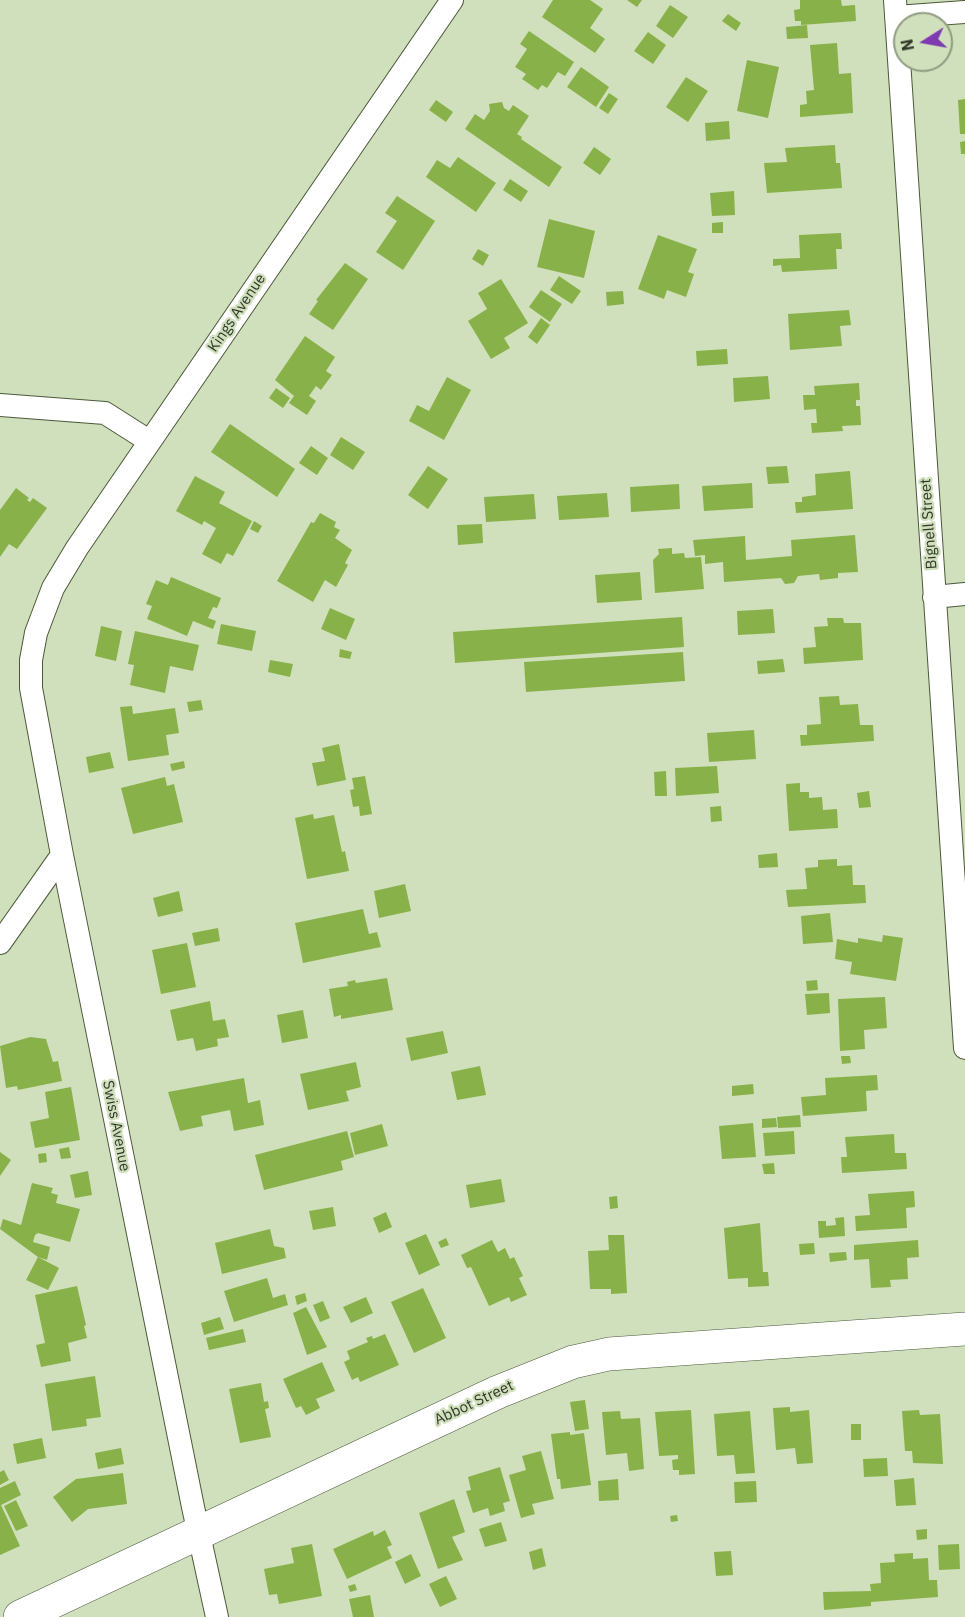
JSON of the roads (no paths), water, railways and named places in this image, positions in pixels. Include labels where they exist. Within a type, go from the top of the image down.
[{"type":"street","name":"Kings Avenue","points":[[36,633],[53,588],[149,441],[452,0]]},
{"type":"street","points":[[895,8],[965,12]]},
{"type":"street","name":"Bignell Street","points":[[895,8],[965,1048]]},
{"type":"street","points":[[0,405],[105,412],[149,441]]},
{"type":"street","points":[[934,597],[965,594]]},
{"type":"street","name":"Swiss Avenue","points":[[36,633],[31,660],[31,688],[62,855],[217,1617]]},
{"type":"street","points":[[0,943],[62,855]]},
{"type":"street","name":"Abbot Street","points":[[20,1617],[498,1392],[573,1362],[609,1354],[640,1351],[965,1329]]}]
